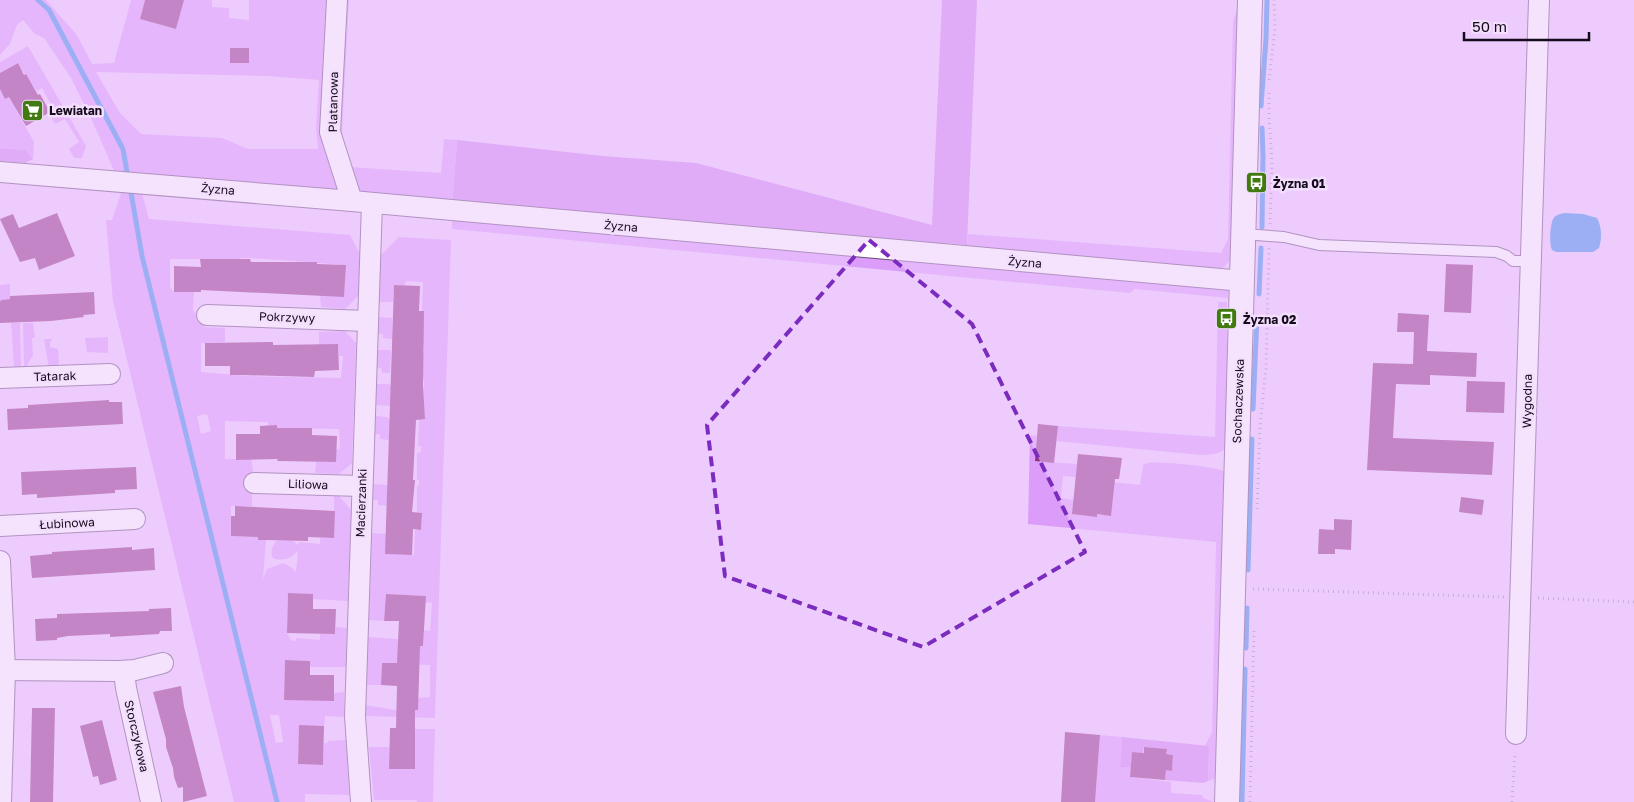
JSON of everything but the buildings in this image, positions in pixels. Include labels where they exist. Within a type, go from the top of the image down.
[{"type":"street","name":"Platanowa","points":[[337,0],[330,132],[352,201]]},
{"type":"street","name":"Sochaczewska","points":[[1227,802],[1244,589],[1243,234],[1250,0]]},
{"type":"street","name":"Wygodna","points":[[1516,734],[1539,0]]},
{"type":"street","name":"Żyzna","points":[[0,172],[352,201],[1243,281]]},
{"type":"street","name":"Macierzanki","points":[[361,802],[355,716],[372,203]]},
{"type":"street","name":"Pokrzywy","points":[[207,315],[367,322]]},
{"type":"street","name":"Tatarak","points":[[0,378],[110,374]]},
{"type":"street","name":"Liliowa","points":[[254,483],[362,486]]},
{"type":"street","name":"Łubinowa","points":[[0,526],[135,519]]},
{"type":"street","points":[[0,561],[2,670],[1,802]]},
{"type":"street","points":[[2,670],[124,671],[163,663]]},
{"type":"street","name":"Storczykowa","points":[[124,671],[151,802]]},
{"type":"lane","points":[[1243,234],[1284,237],[1319,245],[1496,252],[1507,256],[1513,261],[1531,261]]},
{"type":"path","points":[[1257,512],[1260,426],[1266,369],[1272,162],[1269,116],[1275,29],[1274,0]]},
{"type":"path","points":[[1244,589],[1634,602]]},
{"type":"path","points":[[1244,589],[1254,598]]},
{"type":"path","points":[[1250,802],[1254,625]]},
{"type":"path","points":[[1512,802],[1516,734]]},
{"type":"highlighted area","points":[[869,240],[972,324],[1085,552],[923,647],[725,576],[707,425]]},
{"type":"shaded area","points":[[0,0],[46,0],[77,35],[92,64],[114,63],[131,0],[145,0],[140,19],[176,29],[184,0],[212,0],[212,7],[229,8],[229,18],[249,20],[249,0],[334,0],[340,191],[115,173],[71,78],[44,38],[35,34],[23,20],[17,25],[10,44],[0,55]],"holes":[[[96,72],[268,76],[319,80],[316,127],[318,149],[248,149],[222,138],[141,134],[120,113]]]},
{"type":"shaded area","points":[[346,0],[349,0],[342,132],[349,167],[441,173],[444,139],[457,140],[452,207],[372,198],[353,189],[339,131]]},
{"type":"shaded area","points":[[942,0],[977,0],[967,245],[947,243],[946,250],[452,207],[457,140],[603,156],[696,163],[932,225]]},
{"type":"shaded area","points":[[1238,7],[1233,257],[1224,267],[1218,269],[973,248],[967,245],[968,234],[1221,253],[1228,239],[1233,21]]},
{"type":"shaded area","points":[[28,46],[86,146],[82,158],[74,158],[69,149],[79,142],[65,119],[55,124],[50,116],[56,114],[42,88],[37,91],[17,63],[0,73],[0,62]]},
{"type":"shaded area","points":[[0,89],[9,97],[34,142],[33,159],[26,150],[0,148]]},
{"type":"shaded area","points":[[0,148],[26,150],[33,159],[25,163],[0,161]]},
{"type":"shaded area","points":[[122,190],[142,193],[149,219],[350,235],[360,254],[358,296],[345,309],[321,307],[320,295],[344,296],[345,265],[250,258],[241,258],[241,262],[218,262],[212,259],[170,259],[170,287],[174,292],[194,292],[193,310],[204,327],[225,328],[225,342],[201,343],[201,372],[247,376],[341,378],[343,356],[339,356],[338,344],[319,345],[319,332],[345,331],[356,343],[352,463],[339,474],[315,473],[316,462],[336,462],[336,450],[340,449],[339,429],[277,428],[277,425],[268,426],[268,422],[225,421],[225,459],[251,459],[253,469],[252,482],[254,483],[252,506],[231,506],[231,536],[258,537],[258,540],[266,540],[263,579],[267,569],[283,563],[296,572],[298,551],[287,559],[273,558],[272,549],[276,541],[292,540],[298,545],[299,542],[320,544],[320,538],[334,538],[334,496],[339,496],[351,510],[348,601],[313,599],[312,594],[288,593],[287,633],[291,640],[296,641],[296,638],[320,640],[320,634],[335,634],[336,627],[347,628],[346,667],[310,667],[310,661],[285,660],[284,700],[334,700],[334,693],[344,692],[344,717],[325,716],[324,726],[299,726],[298,764],[323,765],[324,743],[346,740],[349,795],[305,794],[305,802],[234,802],[113,302],[106,220],[112,220]],"holes":[[[207,414],[211,431],[201,434],[197,416]],[[270,715],[279,715],[283,742],[276,743]]]},
{"type":"shaded area","points":[[452,220],[1220,286],[1228,291],[1228,298],[1135,289],[1130,293],[452,229]]},
{"type":"shaded area","points":[[399,237],[451,240],[435,718],[366,716],[365,705],[396,710],[417,710],[418,698],[430,697],[430,665],[382,663],[381,685],[366,685],[368,637],[398,639],[398,645],[423,646],[424,630],[430,631],[432,603],[425,602],[425,596],[386,594],[384,621],[369,620],[372,533],[386,534],[386,554],[414,555],[415,530],[421,530],[422,513],[417,513],[417,486],[419,486],[419,480],[417,480],[417,453],[421,452],[421,446],[418,446],[419,419],[425,419],[421,387],[424,387],[421,353],[424,353],[424,345],[421,345],[424,312],[422,311],[423,282],[406,281],[405,285],[394,285],[393,302],[379,302],[380,256]]},
{"type":"shaded area","points":[[10,284],[10,299],[1,300],[0,302],[0,285]]},
{"type":"shaded area","points":[[1218,302],[1227,302],[1227,346],[1231,348],[1228,446],[1225,449],[1216,453],[1201,455],[1056,441],[1058,426],[1215,437]]},
{"type":"shaded area","points":[[379,317],[392,318],[393,339],[383,338],[383,334],[378,334]]},
{"type":"shaded area","points":[[11,323],[20,323],[21,367],[14,367]]},
{"type":"shaded area","points":[[23,323],[33,323],[35,338],[32,338],[33,355],[26,367],[24,367]]},
{"type":"shaded area","points":[[108,337],[108,353],[87,352],[85,338]]},
{"type":"shaded area","points":[[44,339],[52,339],[50,347],[58,349],[59,363],[55,368],[49,367]]},
{"type":"shaded area","points":[[377,350],[390,350],[390,373],[382,373],[381,368],[377,368]]},
{"type":"shaded area","points":[[376,384],[389,384],[392,387],[391,406],[375,405]]},
{"type":"shaded area","points":[[376,416],[387,417],[390,420],[389,440],[380,439],[380,434],[375,434]]},
{"type":"shaded area","points":[[1030,435],[1037,436],[1035,461],[1077,464],[1076,477],[1063,476],[1061,498],[1074,500],[1097,516],[1097,514],[1111,516],[1102,481],[1140,485],[1143,465],[1147,463],[1187,464],[1225,472],[1217,778],[1208,781],[1209,746],[1205,746],[1212,732],[1216,542],[1028,524]]},
{"type":"shaded area","points":[[373,484],[388,485],[387,506],[378,505],[378,500],[373,500]]},
{"type":"shaded area","points":[[415,729],[435,729],[433,802],[374,800],[369,747],[389,747],[389,769],[415,769]]},
{"type":"shaded area","points":[[1100,735],[1122,737],[1120,767],[1131,767],[1130,777],[1171,782],[1171,793],[1202,795],[1203,798],[1214,802],[1095,802]]},
{"type":"shaded area","points":[[1122,737],[1209,746],[1208,781],[1203,783],[1165,780],[1166,770],[1172,770],[1173,755],[1166,754],[1166,749],[1144,747],[1143,753],[1132,752],[1131,767],[1120,767]]},
{"type":"water","points":[[1564,213],[1583,214],[1597,218],[1601,233],[1599,248],[1593,252],[1556,252],[1552,250],[1550,239],[1552,222],[1555,217]]},
{"type":"waterway","points":[[38,0],[49,10],[123,149],[128,178]]},
{"type":"waterway","points":[[1261,106],[1267,0]]},
{"type":"waterway","points":[[1262,128],[1262,227]]},
{"type":"waterway","points":[[130,187],[142,256],[277,802]]},
{"type":"waterway","points":[[1259,294],[1261,248]]},
{"type":"waterway","points":[[1253,409],[1257,317]]},
{"type":"waterway","points":[[1248,570],[1252,439]]},
{"type":"waterway","points":[[1246,648],[1247,608]]},
{"type":"waterway","points":[[1242,802],[1245,669]]},
{"type":"place","name":"Lewiatan","points":[[33,110]]},
{"type":"place","name":"Żyzna 01","points":[[1257,183]]},
{"type":"place","name":"Żyzna 02","points":[[1227,319]]}]
